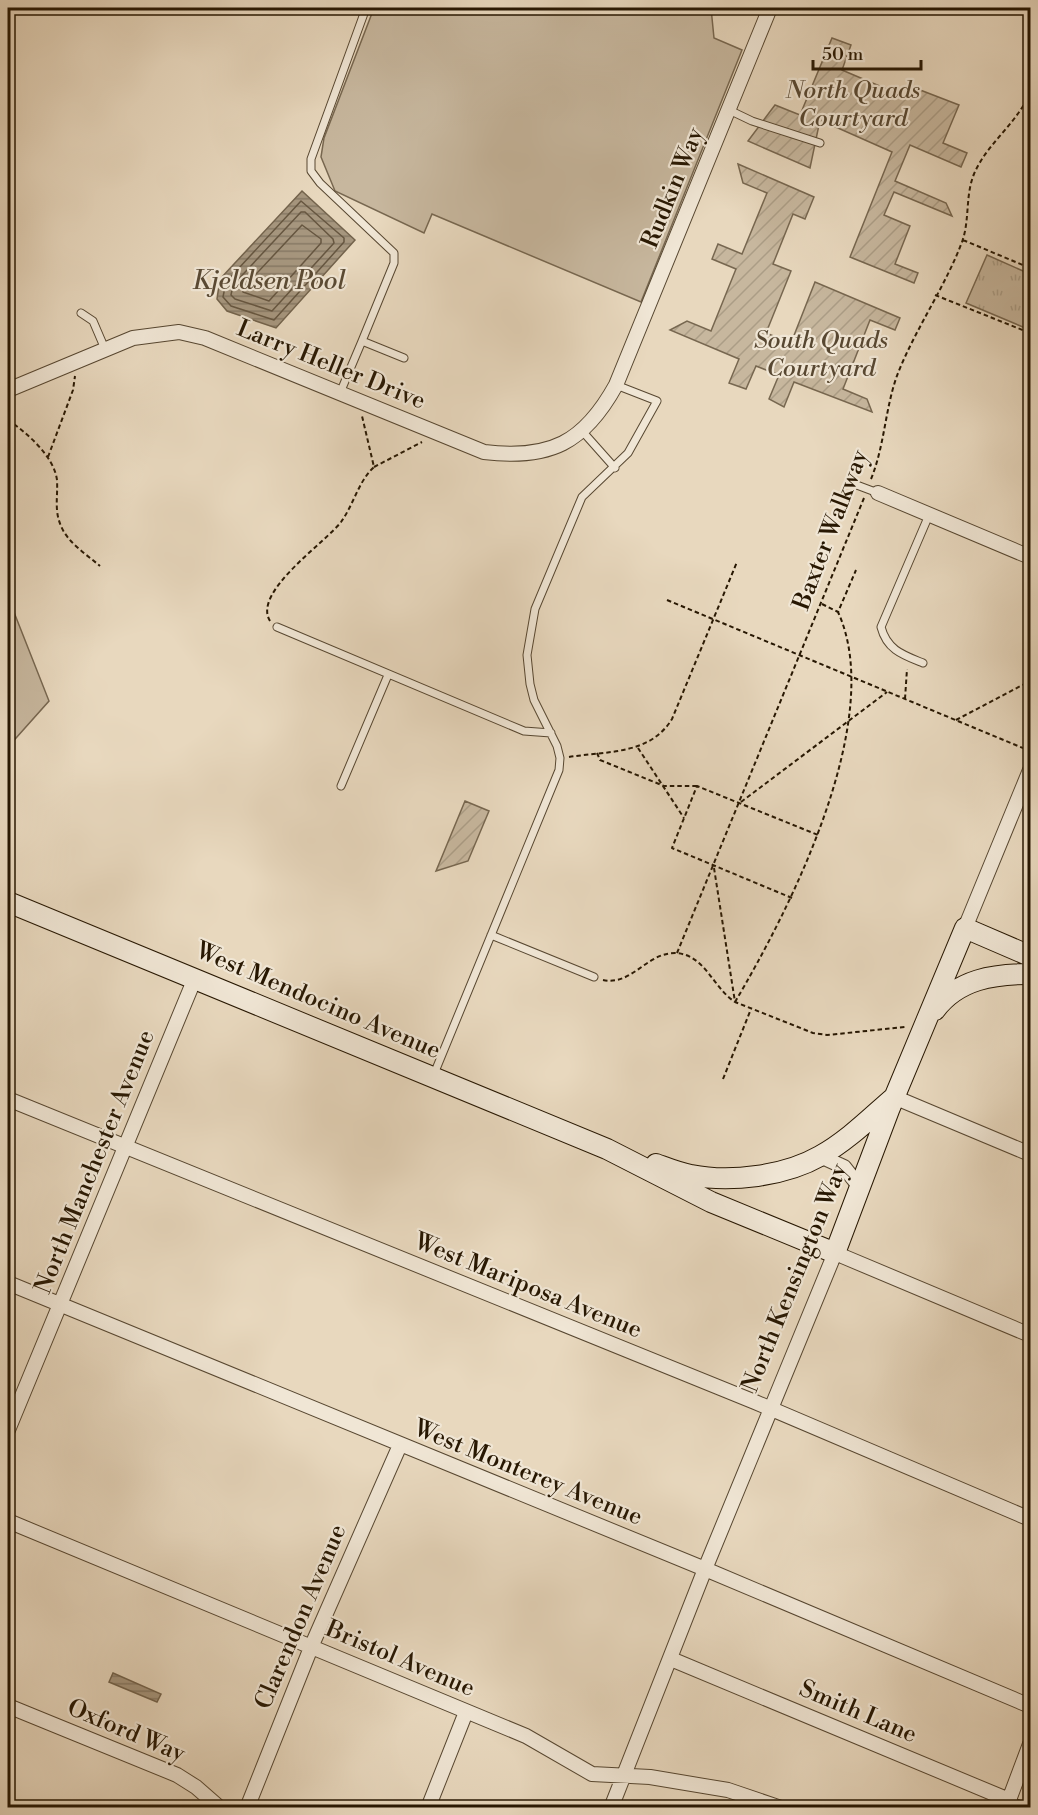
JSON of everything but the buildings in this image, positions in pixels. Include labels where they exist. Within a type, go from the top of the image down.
[{"type":"street","name":"Rudkin Way","points":[[616,385],[770,8]]},
{"type":"street","name":"Larry Heller Drive","points":[[8,390],[105,349],[150,334],[178,332],[205,338],[484,452],[519,454],[554,447],[583,432],[595,419],[616,385]]},
{"type":"street","points":[[872,491],[1030,556]]},
{"type":"street","name":"North Kensington Way","points":[[611,1808],[705,1569],[835,1253],[894,1097],[1030,770]]},
{"type":"street","name":"West Mendocino Avenue","points":[[8,902],[607,1149],[711,1203],[1030,1335]]},
{"type":"street","points":[[965,928],[1030,956]]},
{"type":"street","points":[[924,1024],[945,996],[969,982],[1030,974]]},
{"type":"street","name":"North Manchester Avenue","points":[[8,1430],[195,978]]},
{"type":"street","points":[[894,1097],[1030,1154]]},
{"type":"street","name":"West Mendocino Avenue","points":[[607,1149],[691,1175],[723,1179],[778,1171],[820,1156],[851,1136],[894,1097]]},
{"type":"street","name":"West Mariposa Avenue","points":[[8,1099],[771,1409],[1030,1519]]},
{"type":"street","points":[[820,1156],[844,1167],[859,1186]]},
{"type":"street","name":"West Monterey Avenue","points":[[8,1283],[705,1569],[1030,1706]]},
{"type":"street","name":"Clarendon Avenue","points":[[247,1808],[312,1645],[400,1445]]},
{"type":"street","name":"Bristol Avenue","points":[[8,1521],[312,1645],[533,1739],[592,1774],[650,1777],[728,1790],[781,1808]]},
{"type":"street","name":"Smith Lane","points":[[671,1659],[1008,1804]]},
{"type":"street","name":"Oxford Way","points":[[8,1706],[177,1775],[196,1787],[220,1808]]},
{"type":"street","points":[[428,1808],[466,1712]]},
{"type":"street","points":[[1008,1804],[1030,1744]]},
{"type":"lane","points":[[340,393],[394,263],[394,253],[320,183],[311,171],[311,159],[366,8]]},
{"type":"lane","points":[[729,110],[752,121],[820,143]]},
{"type":"lane","points":[[81,313],[93,321],[105,349]]},
{"type":"lane","points":[[362,341],[404,358]]},
{"type":"lane","points":[[433,1077],[559,770],[561,758],[534,700],[527,655],[535,609],[576,508],[582,498],[615,468],[638,438],[657,401],[616,385]]},
{"type":"lane","points":[[583,432],[615,468]]},
{"type":"lane","points":[[854,484],[872,491]]},
{"type":"lane","points":[[923,663],[888,645],[881,627],[929,515]]},
{"type":"lane","points":[[277,627],[524,731],[551,733]]},
{"type":"lane","points":[[341,786],[388,675]]},
{"type":"lane","points":[[491,935],[594,977]]},
{"type":"lane","name":"Smith Lane","points":[[1008,1804],[1028,1808]]},
{"type":"path","name":"Baxter Walkway","points":[[677,953],[821,604],[872,491],[880,458],[884,420],[898,374],[963,240],[973,176],[991,147],[1026,104],[1030,92]]},
{"type":"path","points":[[1026,104],[1030,106]]},
{"type":"path","points":[[963,240],[1030,268]]},
{"type":"path","points":[[935,295],[1030,333]]},
{"type":"path","points":[[48,458],[73,390],[77,361]]},
{"type":"path","points":[[358,400],[374,467]]},
{"type":"path","points":[[8,420],[21,429],[48,458],[57,478],[55,508],[62,528],[73,543],[100,566]]},
{"type":"path","points":[[277,627],[268,619],[266,607],[274,591],[306,555],[333,532],[343,519],[367,473],[374,467],[439,434]]},
{"type":"path","points":[[561,758],[637,747],[656,740],[672,719],[737,562]]},
{"type":"path","points":[[735,1002],[792,898],[818,835],[848,723],[852,677],[848,640],[838,612],[856,570]]},
{"type":"path","points":[[668,600],[1030,751]]},
{"type":"path","points":[[821,604],[838,612]]},
{"type":"path","points":[[904,655],[907,684],[905,699]]},
{"type":"path","points":[[956,720],[1030,681]]},
{"type":"path","points":[[739,804],[887,692]]},
{"type":"path","points":[[637,747],[684,818]]},
{"type":"path","points":[[597,753],[600,760],[664,786],[697,786],[818,835]]},
{"type":"path","points":[[697,786],[672,848],[792,898]]},
{"type":"path","points":[[714,866],[735,1002]]},
{"type":"path","points":[[594,977],[605,981],[630,976],[651,960],[664,954],[677,953],[701,964],[727,997],[800,1030],[827,1035],[924,1024]]},
{"type":"path","points":[[723,1079],[752,1009]]},
{"type":"green space","points":[[374,8],[711,8],[714,38],[742,50],[641,302],[432,214],[424,233],[335,191],[321,157],[324,138]]},
{"type":"green space","name":"North Quads Courtyard","points":[[832,38],[851,45],[842,70],[910,99],[915,88],[959,105],[943,143],[967,153],[961,167],[910,145],[895,181],[946,203],[952,216],[894,192],[884,215],[910,226],[895,264],[918,273],[914,283],[850,257],[892,152],[820,120],[810,168],[748,141],[775,105],[800,115]]},
{"type":"green space","name":"South Quads Courtyard","points":[[738,164],[814,197],[805,219],[793,214],[773,264],[791,271],[766,333],[791,343],[815,282],[900,318],[895,330],[870,320],[843,389],[867,399],[872,412],[794,382],[784,407],[769,399],[779,375],[756,366],[746,389],[729,383],[739,359],[670,330],[687,321],[711,331],[736,269],[712,259],[718,244],[742,254],[767,193],[743,183]]},
{"type":"green space","points":[[987,255],[1030,274],[1030,330],[966,303]]},
{"type":"green space","points":[[8,597],[49,701],[8,747]]},
{"type":"green space","points":[[465,801],[489,811],[468,861],[436,871]]},
{"type":"water","name":"Kjeldsen Pool","points":[[302,191],[355,240],[276,328],[227,311],[217,299],[220,279]]},
{"type":"water","points":[[113,1673],[161,1694],[157,1702],[109,1682]]}]
